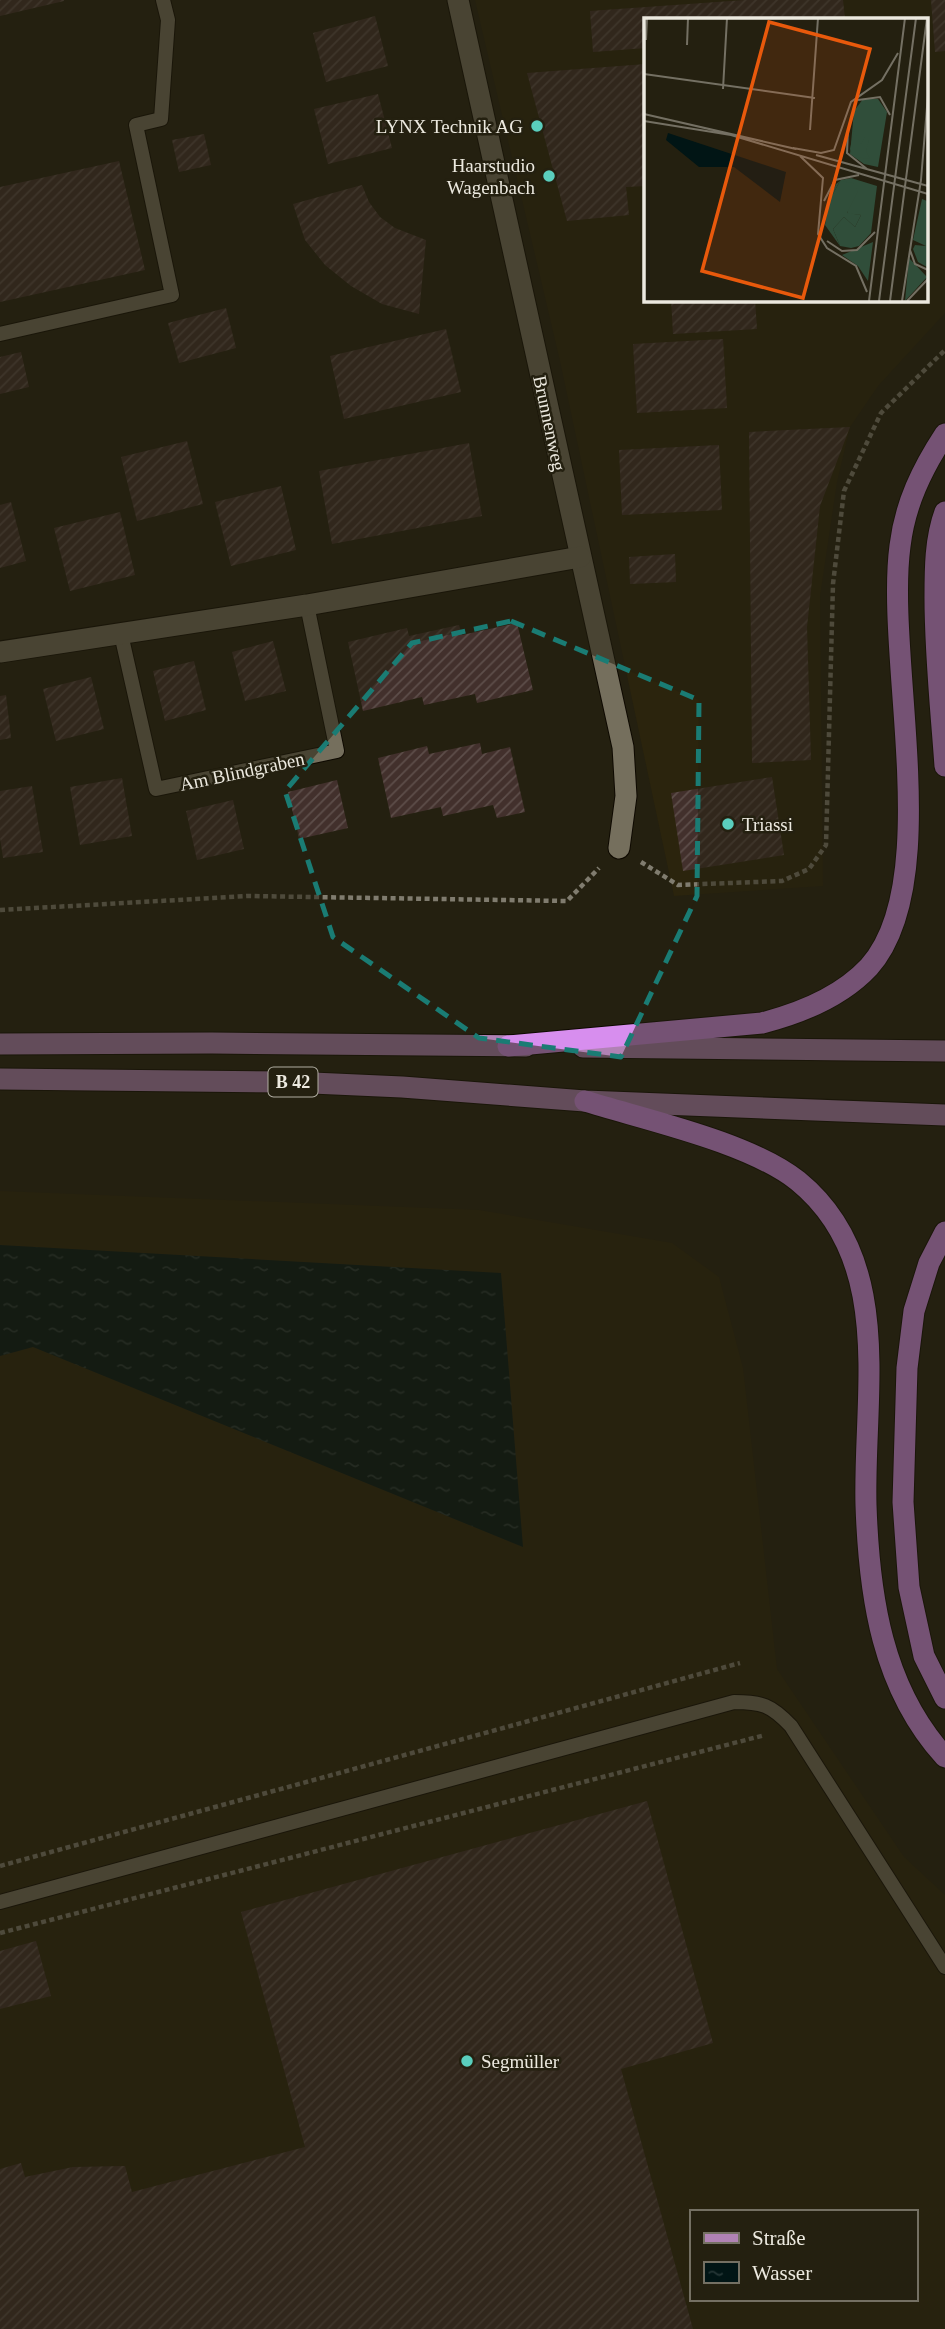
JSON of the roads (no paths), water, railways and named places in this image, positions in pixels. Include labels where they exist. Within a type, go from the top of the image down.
[{"type":"highway","points":[[508,1046],[762,1023],[785,1017],[830,997],[850,984],[870,965],[899,912],[906,882],[909,798],[897,599],[900,546],[908,507],[925,464],[945,434]]},
{"type":"highway","points":[[945,512],[934,572],[935,628],[945,766]]},
{"type":"highway","points":[[585,1101],[751,1154],[796,1180],[824,1205],[843,1234],[858,1270],[867,1312],[869,1346],[866,1504],[872,1594],[889,1666],[925,1735],[945,1757]]},
{"type":"highway","points":[[945,1232],[929,1263],[914,1311],[907,1368],[904,1502],[909,1587],[924,1656],[945,1698]]},
{"type":"main road","name":"B 42","points":[[0,1044],[212,1043],[945,1051]]},
{"type":"main road","name":"B 42","points":[[0,1079],[290,1082],[402,1087],[585,1101],[945,1115]]},
{"type":"street","name":"Brunnenweg","points":[[458,0],[623,747],[626,796],[619,848]]},
{"type":"street","points":[[0,652],[307,605],[580,557]]},
{"type":"lane","points":[[0,334],[172,295],[136,125],[161,119],[167,20],[163,0]]},
{"type":"lane","name":"Am Blindgraben","points":[[121,634],[156,789],[337,751],[307,605]]},
{"type":"lane","points":[[0,1902],[734,1702],[757,1702],[779,1713],[791,1726],[945,1967]]},
{"type":"water","points":[[0,1245],[501,1273],[523,1547],[33,1347],[0,1356]]},
{"type":"place","name":"LYNX Technik AG","points":[[537,126]]},
{"type":"place","name":"Haarstudio Wagenbach","points":[[549,176]]},
{"type":"place","name":"Triassi","points":[[728,824]]},
{"type":"place","name":"Segmüller","points":[[467,2061]]}]
